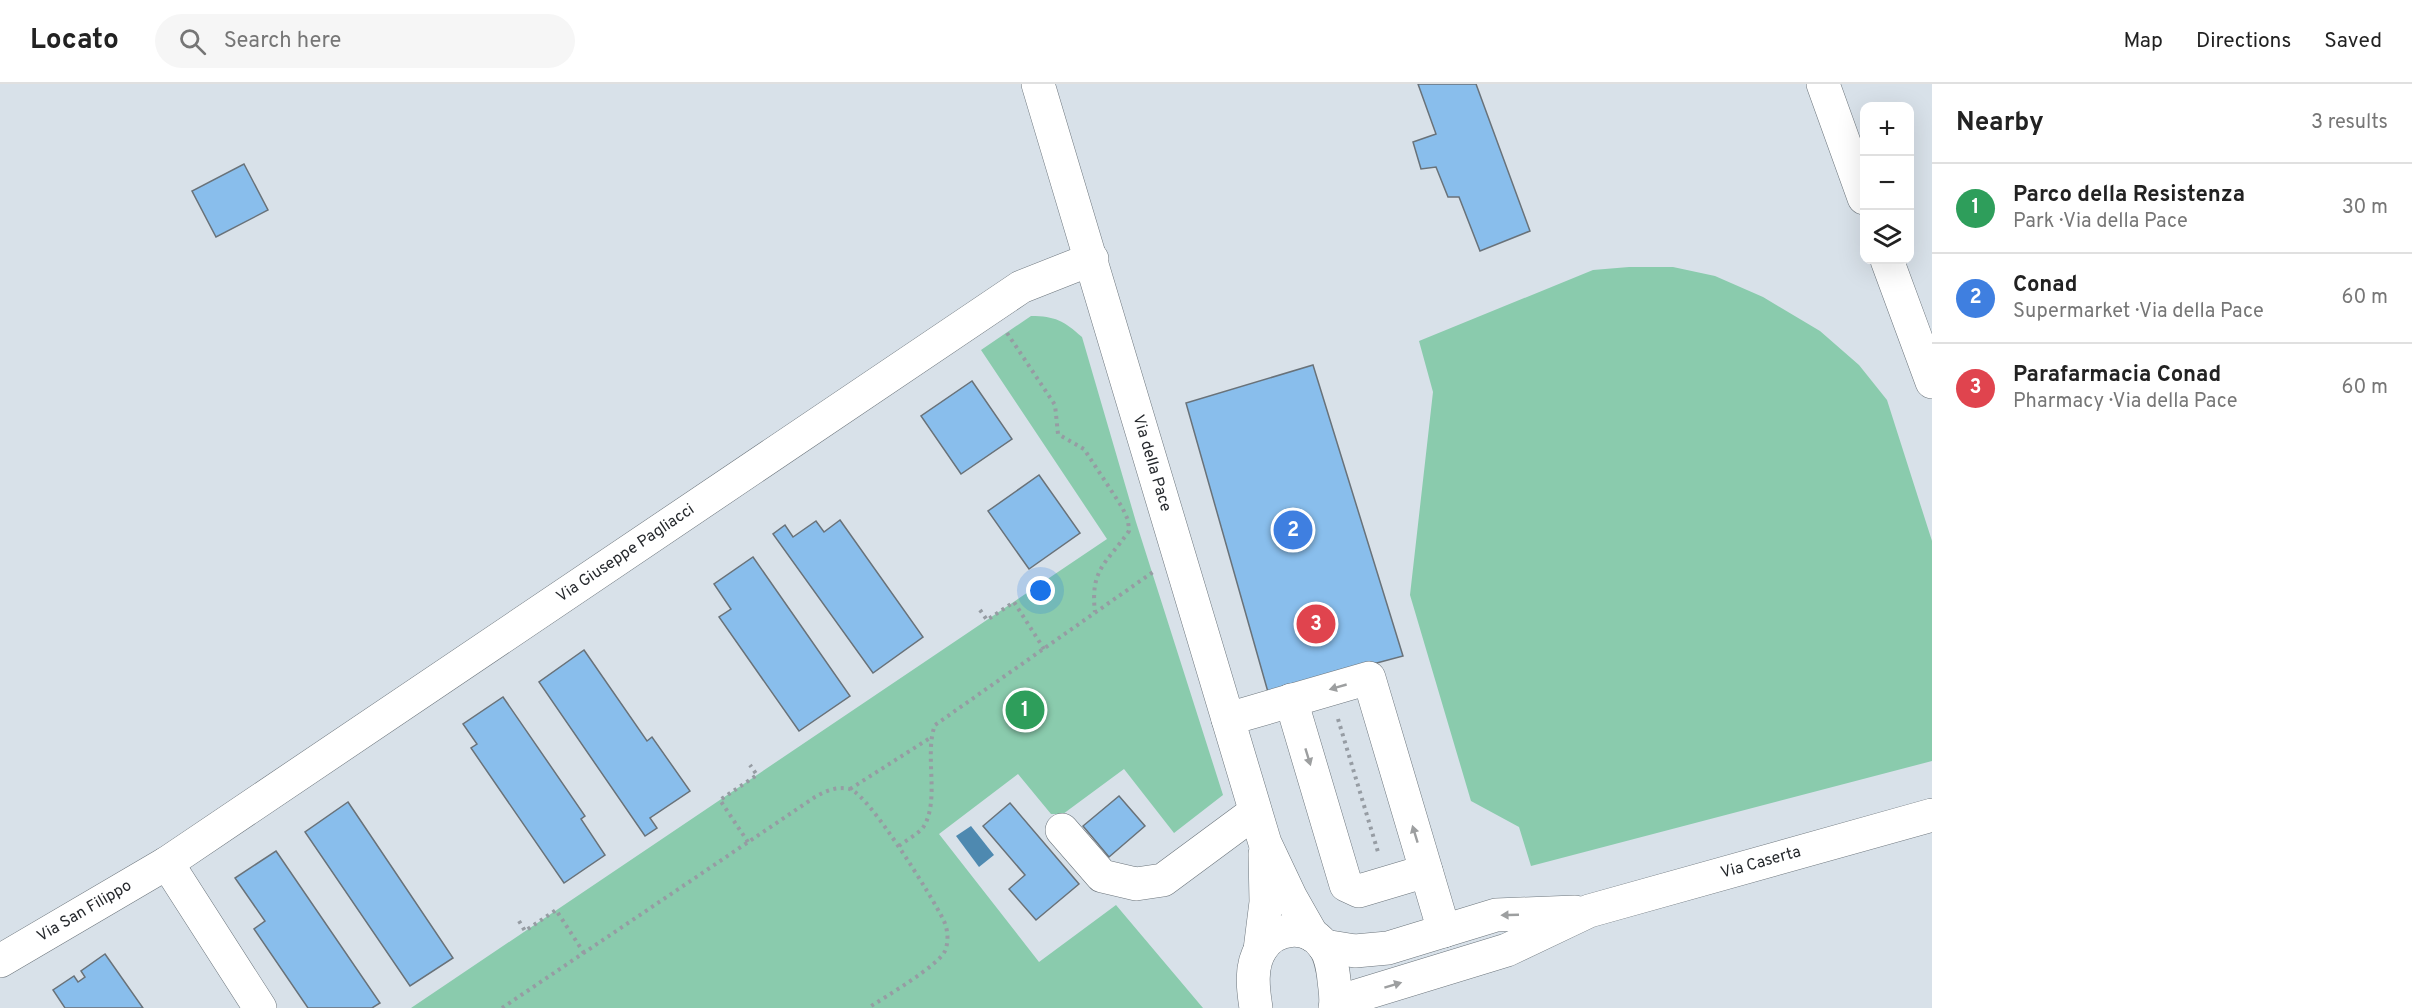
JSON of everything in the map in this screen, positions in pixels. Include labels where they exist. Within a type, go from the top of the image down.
[{"type":"street","name":"Via della Pace","points":[[1038,84],[1265,843],[1291,898],[1318,940],[1334,973],[1336,1005]]},
{"type":"street","points":[[1823,84],[1860,187]]},
{"type":"street","name":"Via Giuseppe Pagliacci","points":[[167,863],[1021,287],[1092,259]]},
{"type":"street","points":[[1888,264],[1932,382]]},
{"type":"street","points":[[1228,719],[1369,678],[1444,931]]},
{"type":"street","points":[[1291,700],[1346,885],[1359,891],[1426,871]]},
{"type":"street","points":[[1062,830],[1102,876],[1136,884],[1163,880],[1255,812]]},
{"type":"street","name":"Via Caserta","points":[[1336,1005],[1507,950],[1589,911],[1932,815]]},
{"type":"street","name":"Via della Pace","points":[[1256,1008],[1253,989],[1254,968],[1260,950],[1266,902],[1265,843]]},
{"type":"street","points":[[167,863],[260,1008]]},
{"type":"street","name":"Via San Filippo","points":[[0,961],[167,863]]},
{"type":"street","name":"Via Caserta","points":[[1260,950],[1271,936],[1284,931],[1299,930],[1318,940],[1355,951],[1388,948],[1496,915],[1589,911]]},
{"type":"path","points":[[989,308],[1055,405],[1058,434],[1084,449],[1128,520],[1129,531],[1099,570],[1093,590],[1095,612]]},
{"type":"path","points":[[898,846],[923,827],[928,813],[931,788],[930,737],[935,725],[1179,553]]},
{"type":"path","points":[[980,610],[987,620],[1014,602],[1044,649]]},
{"type":"path","points":[[1329,689],[1387,883]]},
{"type":"path","points":[[502,1008],[827,790],[850,789],[930,737]]},
{"type":"path","points":[[748,842],[720,800],[757,775],[750,765]]},
{"type":"path","points":[[850,789],[861,796],[898,846],[944,920],[948,940],[941,959],[868,1008]]},
{"type":"path","points":[[519,921],[525,931],[556,910],[584,952]]},
{"type":"green space","points":[[1673,267],[1715,276],[1763,297],[1820,331],[1859,365],[1887,400],[1932,541],[1932,761],[1531,866],[1519,827],[1471,801],[1410,595],[1433,392],[1419,341],[1593,270]]},
{"type":"green space","points":[[1031,316],[1059,320],[1082,337],[1136,522],[1223,795],[1174,833],[1124,769],[1063,814],[1051,814],[1018,774],[939,834],[1039,962],[1116,905],[1203,1008],[411,1008],[1107,539],[981,350]]},
{"type":"water","points":[[971,826],[994,855],[979,867],[956,836]]},
{"type":"building","points":[[1418,84],[1476,84],[1530,231],[1480,251],[1459,197],[1448,197],[1436,167],[1421,169],[1413,142],[1436,134]]},
{"type":"building","points":[[244,164],[268,210],[216,237],[192,191]]},
{"type":"building","points":[[1313,365],[1403,656],[1268,692],[1186,403]]},
{"type":"building","points":[[972,381],[1012,439],[961,474],[921,416]]},
{"type":"building","points":[[1039,475],[1080,533],[1029,569],[988,511]]},
{"type":"building","points":[[840,520],[923,637],[873,673],[773,534],[785,525],[793,537],[816,521],[824,532]]},
{"type":"building","points":[[753,557],[850,696],[799,731],[719,617],[731,609],[714,584]]},
{"type":"building","points":[[584,650],[647,741],[652,737],[690,791],[650,818],[657,828],[645,836],[539,682]]},
{"type":"building","points":[[503,697],[585,816],[581,819],[605,855],[564,883],[471,748],[477,744],[463,724]]},
{"type":"building","points":[[1119,796],[1145,826],[1109,857],[1083,826]]},
{"type":"building","points":[[348,802],[453,958],[410,986],[305,832]]},
{"type":"building","points":[[1010,803],[1079,884],[1036,920],[1009,889],[1025,875],[983,826]]},
{"type":"building","points":[[276,851],[380,1003],[372,1008],[308,1008],[254,929],[265,921],[235,878]]},
{"type":"building","points":[[105,954],[143,1008],[65,1008],[53,990],[74,976],[78,982],[85,977],[81,971]]},
{"type":"place","name":"Conad","points":[[1293,530]]},
{"type":"place","name":"Parafarmacia Conad","points":[[1316,624]]},
{"type":"place","name":"Parco della Resistenza","points":[[1025,710]]}]
